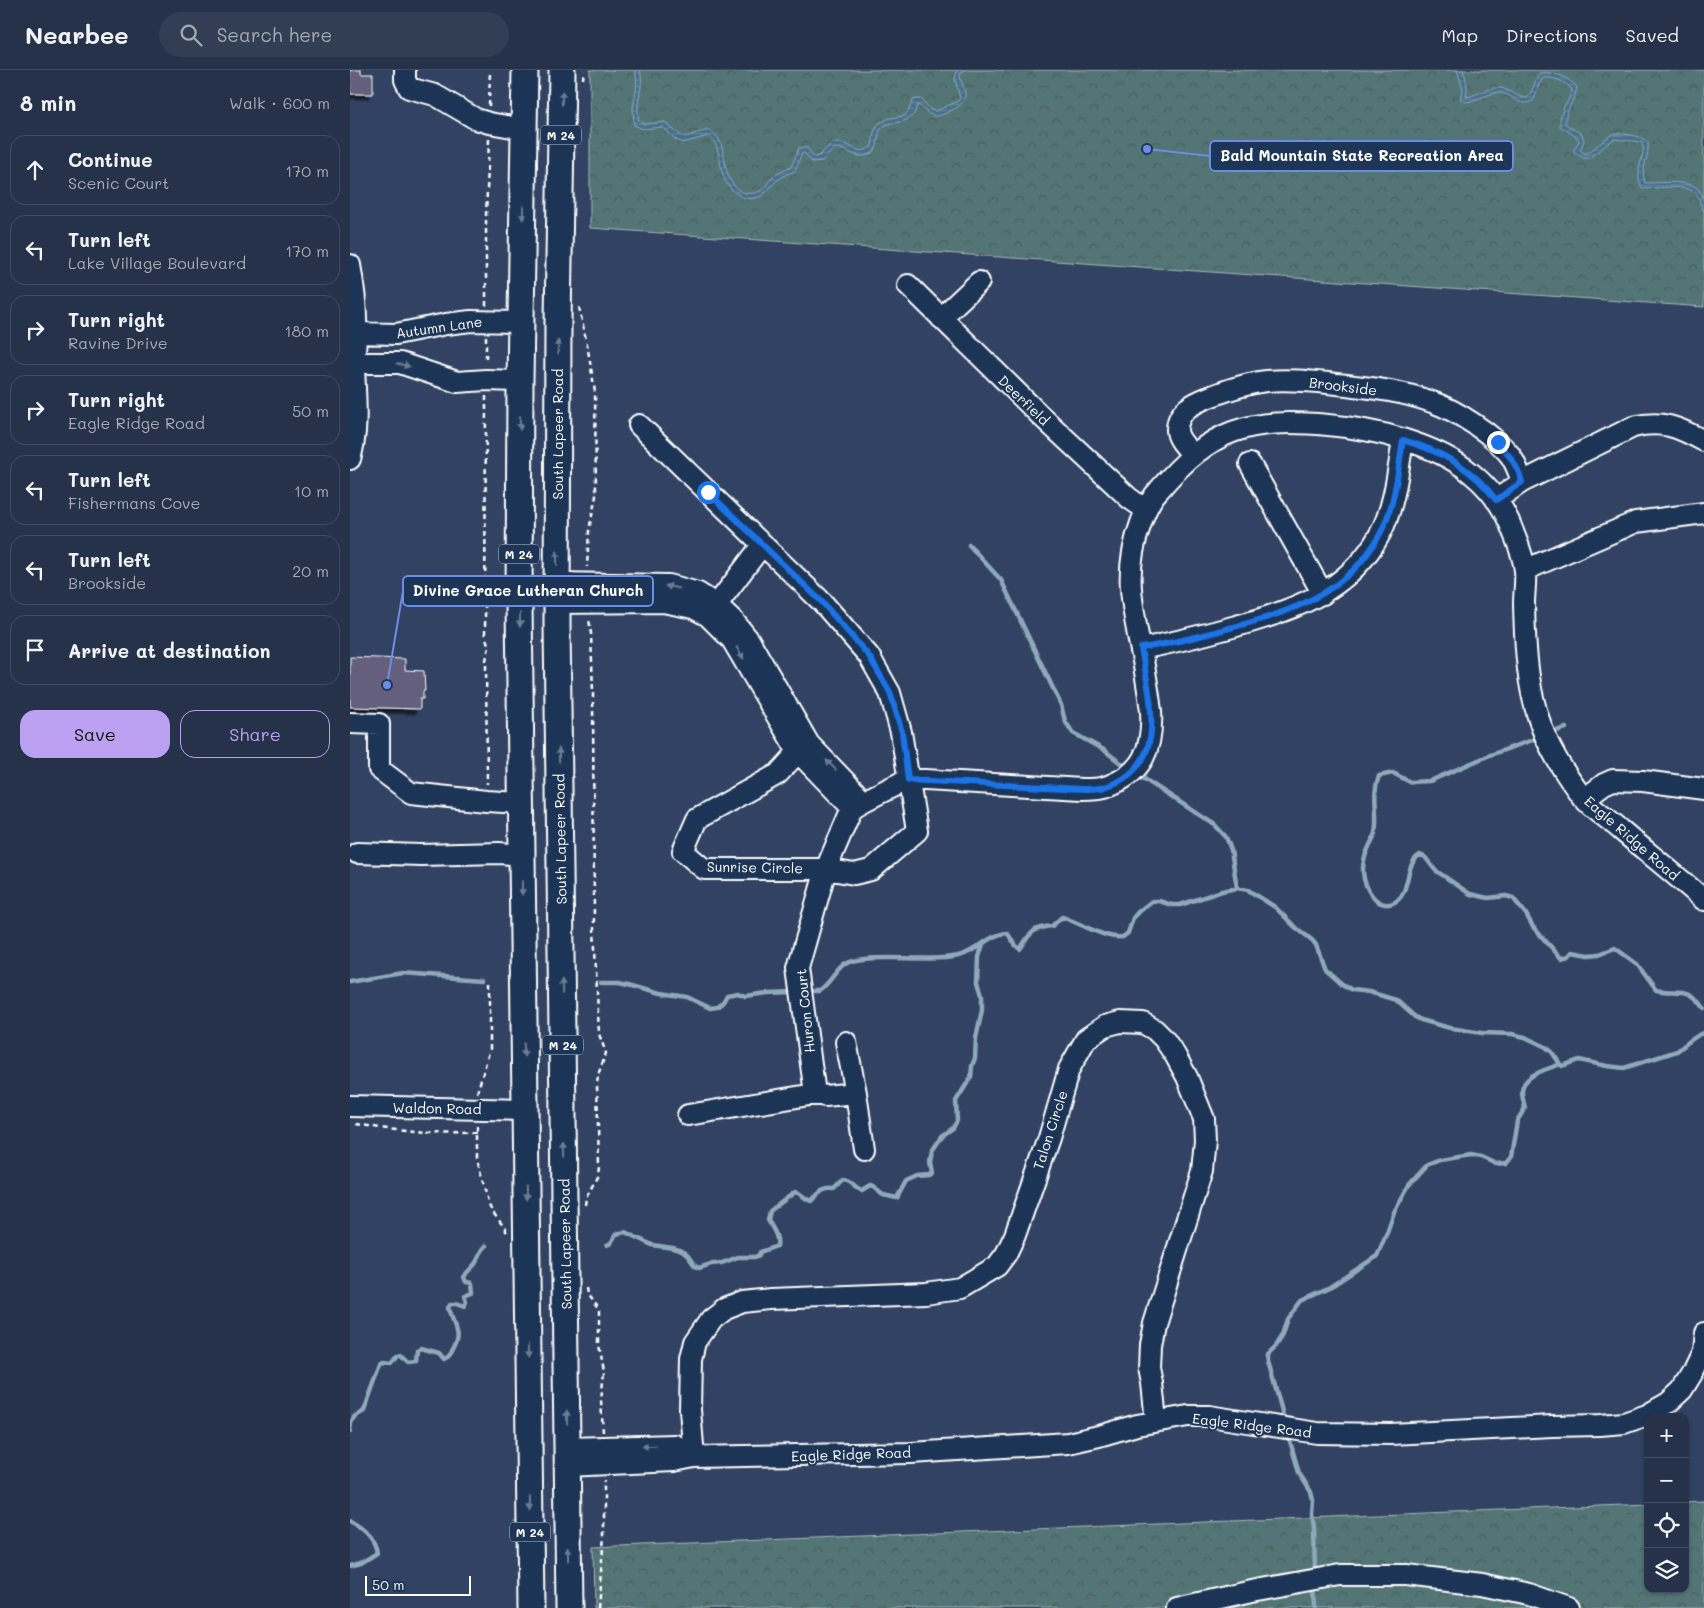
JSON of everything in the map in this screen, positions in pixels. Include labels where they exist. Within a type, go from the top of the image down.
[{"type":"main road","name":"M 24","points":[[525,70],[520,487],[524,1110],[531,1600]]},
{"type":"main road","name":"South Lapeer Road","points":[[562,70],[558,322],[557,593],[569,1605]]},
{"type":"main road","points":[[521,314],[537,322],[558,322]]},
{"type":"main road","points":[[520,487],[526,485],[539,486],[552,493],[557,501]]},
{"type":"main road","points":[[529,1456],[542,1467],[555,1469],[567,1457]]},
{"type":"main road","points":[[531,1600],[543,1588],[551,1588],[564,1595],[569,1605]]},
{"type":"street","points":[[404,70],[405,80],[409,88],[435,95],[476,119],[524,129]]},
{"type":"street","points":[[350,265],[354,293],[356,333],[354,364],[357,408],[353,449],[350,459]]},
{"type":"street","points":[[941,318],[979,282]]},
{"type":"street","name":"Deerfield","points":[[908,285],[1040,415],[1129,498],[1146,510]]},
{"type":"street","name":"Autumn Lane","points":[[356,333],[396,334],[446,324],[521,314]]},
{"type":"street","points":[[354,364],[400,363],[457,382],[486,380],[520,381]]},
{"type":"street","name":"Brookside","points":[[1193,455],[1177,431],[1179,419],[1186,408],[1226,390],[1266,381],[1298,380],[1359,386],[1434,402],[1468,420],[1498,442],[1519,469],[1522,482]]},
{"type":"street","name":"Eagle Ridge Road","points":[[908,780],[1082,789],[1104,788],[1122,779],[1140,765],[1150,746],[1152,728],[1151,711],[1130,587],[1130,566],[1136,536],[1146,510],[1154,496],[1176,470],[1193,455],[1215,439],[1240,429],[1276,422],[1335,426],[1382,434],[1440,453],[1470,472],[1496,500],[1508,517],[1519,546],[1525,570],[1524,616],[1528,680],[1541,726],[1553,752],[1584,799],[1703,898]]},
{"type":"street","points":[[1496,500],[1522,482],[1633,426],[1648,423],[1664,424],[1704,441]]},
{"type":"street","points":[[639,425],[822,602],[869,656],[890,692],[902,732],[917,831],[871,870],[854,874],[826,868]]},
{"type":"street","points":[[1141,648],[1175,643],[1270,617],[1311,601],[1354,570],[1381,532],[1392,502],[1403,440]]},
{"type":"street","points":[[1250,464],[1323,594]]},
{"type":"street","points":[[1525,570],[1636,522],[1704,513]]},
{"type":"street","points":[[712,611],[763,544]]},
{"type":"street","points":[[557,593],[663,602],[712,611],[804,748],[858,804],[908,780]]},
{"type":"street","points":[[350,723],[380,724],[378,769],[411,793],[522,803]]},
{"type":"street","name":"Sunrise Circle","points":[[804,748],[778,774],[697,819],[682,851],[704,869],[826,868]]},
{"type":"street","points":[[1584,799],[1604,784],[1613,780],[1643,781],[1704,789]]},
{"type":"street","name":"Huron Court","points":[[815,1094],[798,968],[826,868],[858,804]]},
{"type":"street","points":[[357,853],[421,855],[498,853],[522,855]]},
{"type":"street","name":"Talon Circle","points":[[694,1457],[690,1410],[692,1359],[695,1342],[711,1319],[724,1309],[742,1302],[771,1299],[926,1294],[960,1288],[998,1266],[1016,1235],[1049,1138],[1069,1069],[1086,1038],[1105,1026],[1120,1022],[1142,1023],[1155,1030],[1164,1039],[1187,1077],[1204,1119],[1206,1140],[1202,1171],[1154,1323],[1150,1345],[1149,1368],[1156,1421]]},
{"type":"street","points":[[846,1042],[864,1149]]},
{"type":"street","points":[[688,1116],[815,1094],[825,1096],[856,1093]]},
{"type":"street","name":"Waldon Road","points":[[350,1106],[524,1110]]},
{"type":"street","name":"Eagle Ridge Road","points":[[567,1457],[674,1461],[694,1457],[911,1453],[1068,1442],[1156,1421],[1188,1416],[1209,1416],[1317,1433],[1391,1434],[1600,1425],[1624,1422],[1647,1415],[1668,1403],[1682,1390],[1693,1372],[1702,1352],[1704,1334]]},
{"type":"street","points":[[1177,1608],[1252,1591],[1340,1575],[1406,1575],[1482,1584],[1528,1594],[1569,1608]]},
{"type":"path","points":[[489,113],[490,70]]},
{"type":"path","points":[[582,88],[584,70]]},
{"type":"path","points":[[486,309],[486,216],[489,133]]},
{"type":"path","points":[[579,302],[595,392],[596,496],[589,530],[587,574]]},
{"type":"path","points":[[486,335],[486,365]]},
{"type":"path","points":[[486,394],[485,635],[489,651],[486,660],[486,792]]},
{"type":"path","points":[[584,1207],[586,1198],[598,1175],[597,1085],[598,1075],[606,1052],[598,1034],[594,928],[593,692],[591,633],[588,616]]},
{"type":"path","points":[[477,1096],[490,1049],[490,978]]},
{"type":"path","points":[[477,1120],[477,1158],[490,1209],[504,1226],[508,1241]]},
{"type":"path","points":[[350,1123],[421,1134],[477,1132]]},
{"type":"path","points":[[585,1279],[587,1294],[599,1310],[599,1345],[604,1372],[601,1400],[603,1437]]},
{"type":"path","points":[[598,1608],[605,1528],[604,1480]]},
{"type":"green space","points":[[590,70],[1704,70],[1704,307],[590,228]]},
{"type":"green space","points":[[1704,1501],[1704,1608],[594,1608],[593,1547],[1644,1504],[1644,1593],[1689,1593],[1689,1502]]},
{"type":"water","points":[[635,70],[640,70],[641,75],[638,108],[639,121],[644,124],[665,122],[682,136],[709,130],[717,136],[720,142],[730,180],[739,190],[748,193],[760,191],[774,176],[791,167],[799,148],[807,148],[814,157],[819,156],[832,143],[845,144],[859,150],[867,149],[872,146],[874,132],[879,123],[890,118],[904,116],[914,99],[921,99],[931,110],[936,111],[958,101],[960,98],[955,79],[957,70],[965,70],[960,74],[965,97],[957,107],[937,116],[931,115],[918,105],[910,118],[888,124],[881,129],[877,147],[868,155],[860,156],[835,148],[822,161],[812,162],[802,153],[795,171],[773,184],[763,195],[756,198],[747,198],[742,197],[731,189],[725,181],[717,148],[714,141],[708,136],[683,143],[676,140],[663,127],[643,129],[634,125],[633,108],[637,85]]},
{"type":"water","points":[[1457,70],[1463,70],[1467,87],[1466,97],[1488,89],[1501,88],[1527,98],[1540,73],[1555,74],[1569,80],[1577,87],[1565,119],[1565,124],[1582,134],[1584,141],[1580,150],[1588,153],[1612,134],[1631,135],[1645,140],[1648,142],[1648,147],[1644,173],[1645,183],[1674,182],[1696,187],[1702,196],[1704,211],[1697,195],[1691,190],[1670,187],[1643,189],[1639,176],[1643,151],[1641,142],[1614,139],[1589,158],[1583,158],[1573,151],[1579,141],[1578,138],[1560,126],[1561,114],[1572,89],[1562,82],[1543,78],[1534,100],[1525,103],[1501,93],[1465,102],[1460,99],[1463,89]]},
{"type":"building","points":[[350,70],[361,70],[361,74],[373,74],[373,94],[350,94]]},
{"type":"building","points":[[350,657],[405,659],[405,670],[424,671],[425,691],[423,691],[423,699],[420,699],[420,709],[350,707]]},
{"type":"waterway","points":[[969,545],[1001,580],[1061,705],[1065,721],[1073,733],[1104,750],[1127,768]]},
{"type":"waterway","points":[[1550,733],[1566,728]]},
{"type":"waterway","points":[[1541,737],[1490,755],[1430,781],[1410,782],[1393,773],[1379,776],[1375,797],[1375,833],[1366,853],[1363,866],[1364,879],[1369,891],[1375,899],[1382,903],[1390,904],[1399,899],[1403,894],[1411,866],[1420,855],[1425,857],[1435,870],[1470,894],[1488,898],[1506,896],[1513,898],[1526,914],[1533,927],[1561,958],[1569,956],[1572,952],[1589,955],[1599,954],[1615,948],[1637,964],[1656,990],[1687,993],[1693,996],[1704,1008]]},
{"type":"waterway","points":[[1138,775],[1215,825],[1226,837],[1231,850],[1237,888]]},
{"type":"waterway","points":[[805,991],[820,991],[844,965],[853,961],[882,958],[935,958],[962,955],[995,936],[1007,933],[1020,949],[1035,930],[1052,926],[1062,917],[1108,936],[1123,937],[1128,933],[1133,918],[1152,901],[1180,905],[1237,888],[1248,890],[1275,907],[1295,927],[1312,940],[1316,945],[1325,969],[1352,990],[1369,992],[1396,1000],[1415,1017],[1450,1028],[1525,1037],[1546,1047],[1560,1064]]},
{"type":"waterway","points":[[607,1245],[611,1243],[616,1234],[625,1232],[652,1245],[682,1251],[699,1268],[738,1257],[755,1257],[760,1252],[777,1246],[776,1235],[768,1220],[770,1211],[795,1192],[811,1201],[824,1190],[834,1189],[843,1180],[862,1191],[870,1186],[883,1195],[897,1198],[906,1181],[917,1176],[932,1173],[930,1162],[932,1151],[942,1136],[953,1128],[957,1121],[956,1101],[971,1077],[982,1010],[982,995],[978,982],[979,957],[983,944]]},
{"type":"waterway","points":[[350,982],[403,973],[484,979]]},
{"type":"waterway","points":[[601,982],[620,982],[661,993],[687,997],[710,1008],[717,1007],[727,995],[738,993],[745,996],[795,992]]},
{"type":"waterway","points":[[1285,1422],[1268,1361],[1268,1354],[1283,1335],[1288,1319],[1302,1300],[1330,1287],[1377,1256],[1394,1212],[1409,1185],[1427,1165],[1440,1160],[1471,1155],[1481,1157],[1496,1164],[1506,1163],[1511,1157],[1517,1121],[1525,1108],[1522,1094],[1523,1086],[1526,1081],[1536,1074],[1560,1064],[1562,1066],[1579,1060],[1624,1068],[1677,1051],[1704,1033]]},
{"type":"waterway","points":[[350,1431],[354,1417],[364,1411],[381,1364],[384,1362],[392,1363],[398,1355],[401,1355],[408,1362],[416,1361],[417,1350],[421,1348],[439,1353],[444,1359],[449,1356],[456,1343],[458,1333],[450,1307],[452,1303],[465,1306],[467,1302],[465,1296],[473,1293],[472,1283],[466,1282],[464,1277],[486,1246]]},
{"type":"waterway","points":[[1288,1434],[1299,1473],[1311,1492],[1313,1500],[1315,1575]]},
{"type":"waterway","points":[[350,1521],[368,1534],[374,1543],[377,1553],[361,1563],[350,1566]]},
{"type":"waterway","points":[[1315,1586],[1316,1608]]},
{"type":"place","name":"Bald Mountain State Recreation Area","points":[[1147,149]]},
{"type":"place","name":"Divine Grace Lutheran Church","points":[[387,685]]},
{"type":"route","points":[[708,492],[822,602],[869,656],[890,692],[902,732],[908,780],[1082,789],[1104,788],[1122,779],[1140,765],[1150,746],[1151,711],[1141,648],[1175,643],[1270,617],[1311,601],[1354,570],[1381,532],[1392,502],[1403,440],[1440,453],[1470,472],[1496,500],[1522,482],[1519,469],[1498,442]]}]
